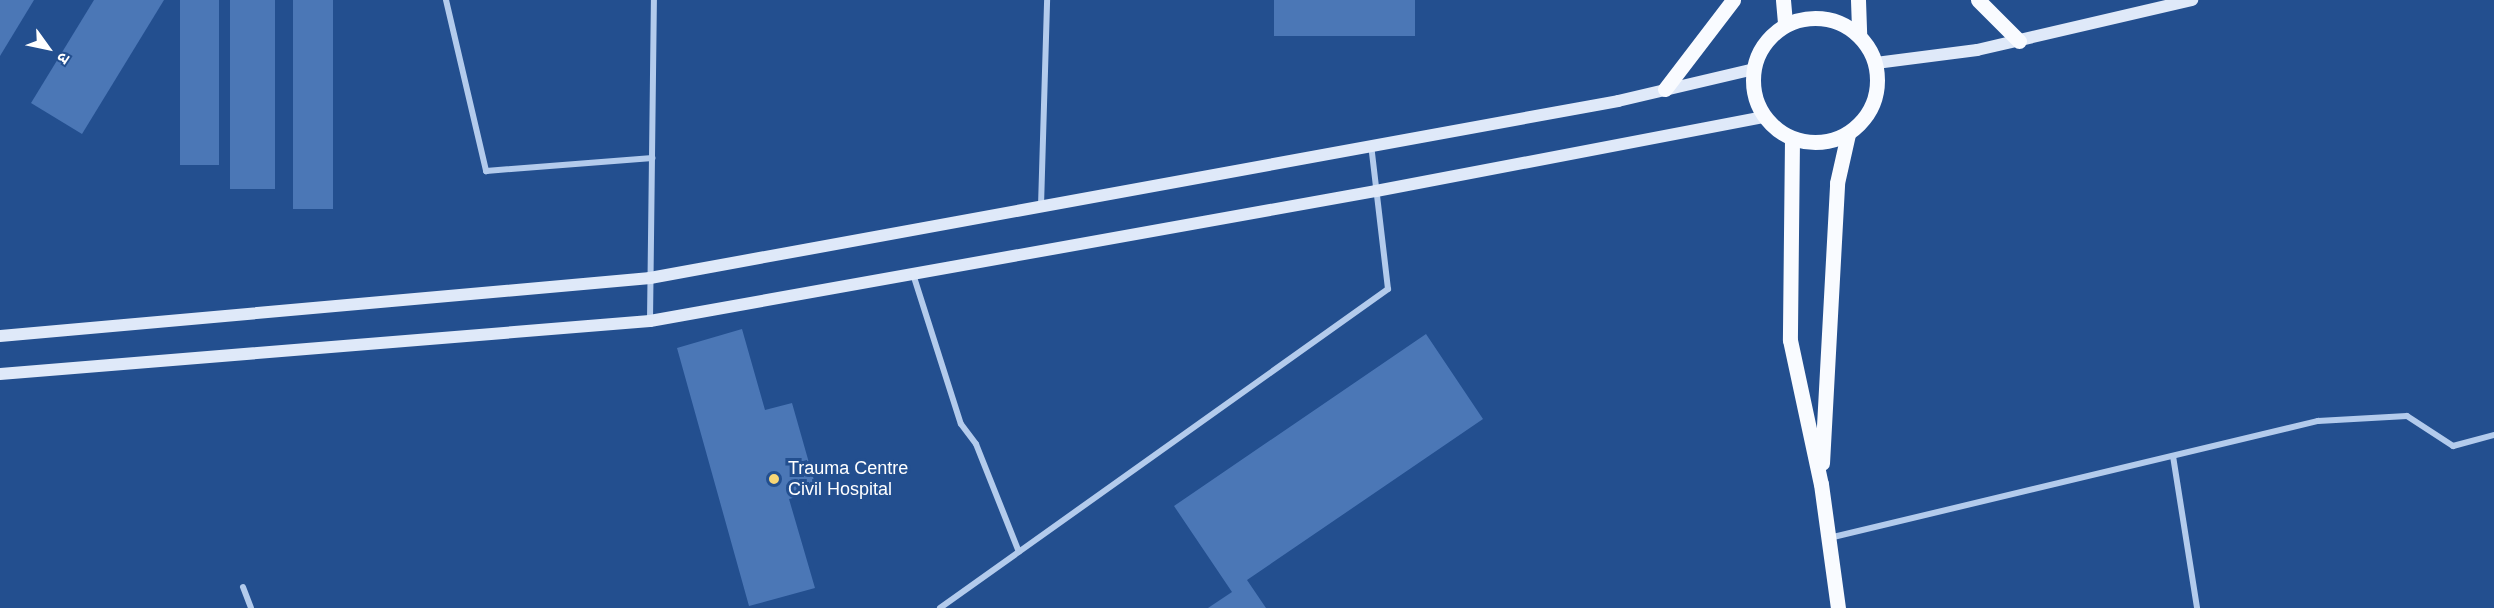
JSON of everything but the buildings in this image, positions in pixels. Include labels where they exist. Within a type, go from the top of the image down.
[{"type":"main road","points":[[1665,89],[1733,0]]},
{"type":"main road","points":[[1783,0],[1785,25]]},
{"type":"main road","points":[[1858,0],[1859,35]]},
{"type":"main road","points":[[1978,0],[2019,40]]},
{"type":"main road","points":[[1876,63],[1977,50],[2192,0]]},
{"type":"main road","points":[[1819,17],[1846,26],[1859,35],[1876,63],[1878,89],[1870,111],[1848,134],[1832,141],[1792,139],[1763,117],[1755,98],[1754,69],[1760,50],[1785,25],[1819,17]]},
{"type":"main road","points":[[0,336],[650,278],[1371,146],[1665,89],[1754,69]]},
{"type":"main road","points":[[0,374],[650,321],[1376,191],[1763,117]]},
{"type":"main road","points":[[1821,484],[1838,183],[1848,134]]},
{"type":"main road","points":[[1792,139],[1790,340],[1821,484],[1838,608]]},
{"type":"street","points":[[446,0],[486,171],[652,158]]},
{"type":"street","points":[[650,321],[654,0]]},
{"type":"street","points":[[1041,206],[1047,0]]},
{"type":"street","points":[[940,608],[1388,289],[1371,146]]},
{"type":"street","points":[[913,274],[961,424],[976,444],[1019,552]]},
{"type":"street","points":[[1829,538],[2318,421],[2407,416],[2453,446],[2494,435]]},
{"type":"street","points":[[2173,456],[2197,608]]},
{"type":"street","points":[[243,587],[251,608]]},
{"type":"place","name":"Trauma Centre Civil Hospital","points":[[774,479]]}]
